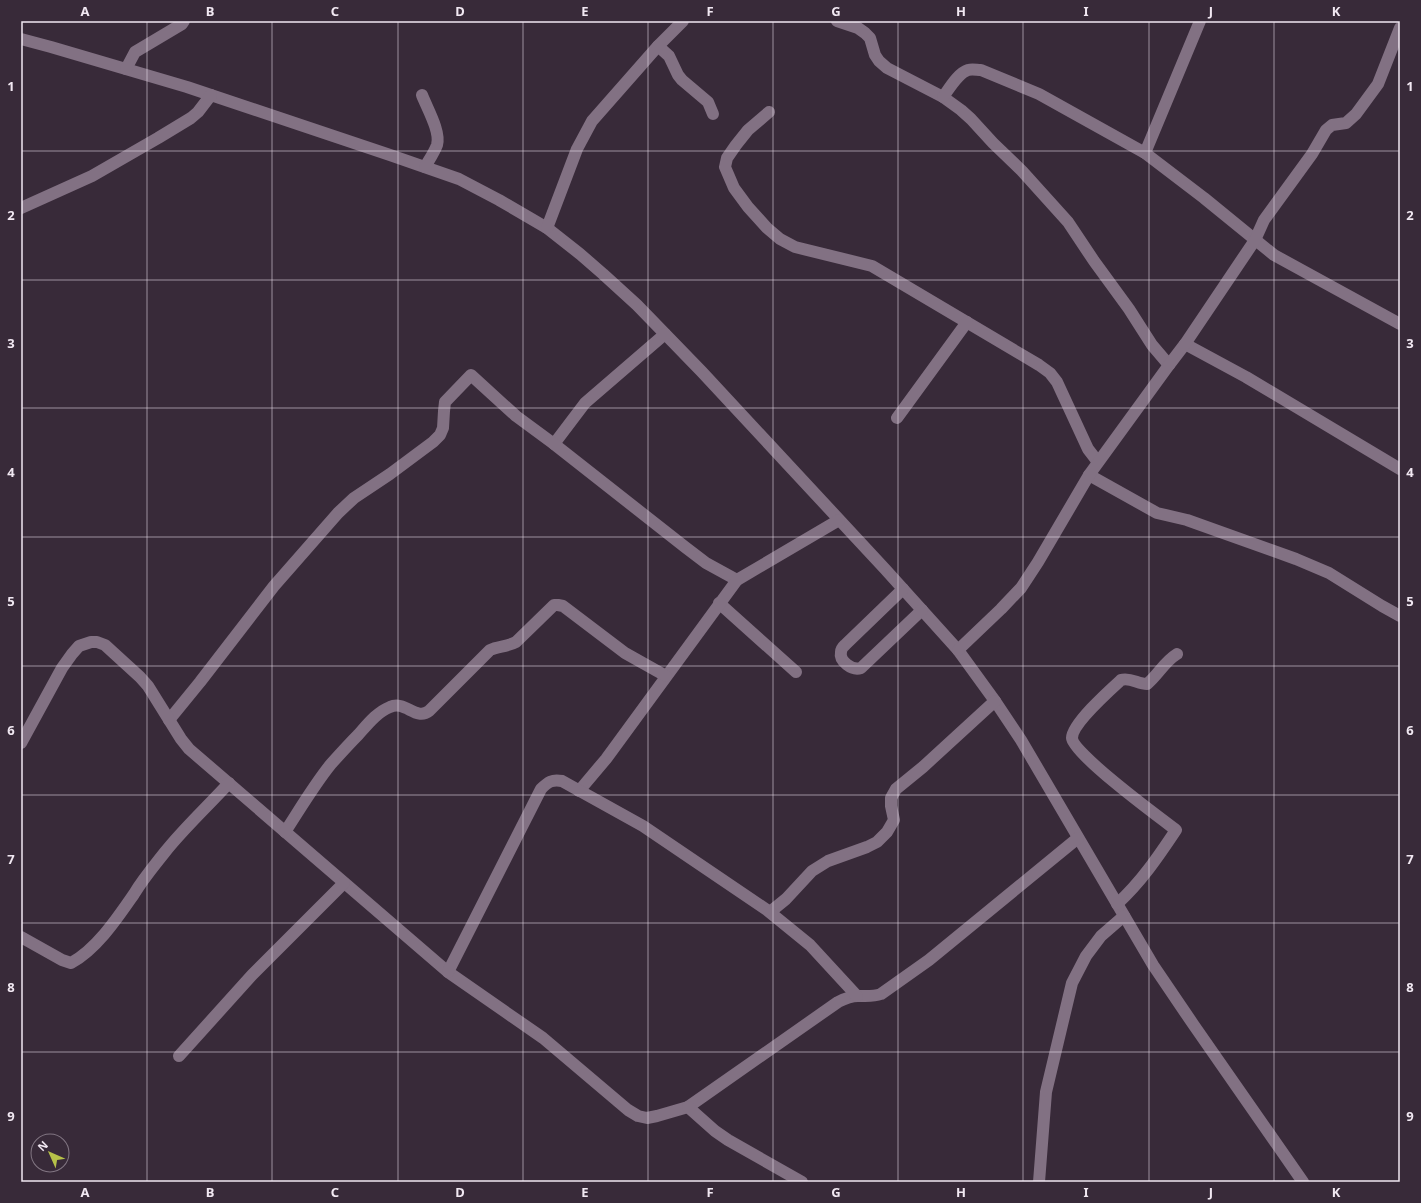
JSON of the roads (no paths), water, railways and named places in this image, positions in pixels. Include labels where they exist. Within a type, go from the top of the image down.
[{"type":"street","points":[[126,69],[136,52],[182,24],[184,21]]},
{"type":"street","points":[[547,228],[576,149],[592,121],[658,46],[683,21]]},
{"type":"street","points":[[837,21],[858,28],[865,33],[870,38],[875,55],[887,68],[943,96],[971,119],[993,144],[1033,183],[1068,222],[1094,262],[1130,309],[1152,345],[1169,365]]},
{"type":"street","points":[[1144,152],[1200,21]]},
{"type":"street","points":[[958,650],[1001,610],[1021,588],[1089,475],[1185,344],[1255,240],[1264,220],[1312,154],[1326,130],[1332,125],[1346,123],[1356,114],[1378,84],[1400,28]]},
{"type":"street","points":[[21,39],[211,95],[459,179],[547,228],[603,274],[637,305],[702,372],[958,650],[1021,740],[1153,965],[1304,1182]]},
{"type":"street","points":[[658,46],[668,56],[682,80],[708,102],[713,114]]},
{"type":"street","points":[[943,96],[963,73],[968,70],[982,70],[1045,97],[1144,152],[1266,249],[1288,263],[1400,324]]},
{"type":"street","points":[[21,208],[92,176],[158,138],[191,118],[198,112],[211,95]]},
{"type":"street","points":[[422,95],[438,138],[437,144],[425,167]]},
{"type":"street","points":[[770,112],[748,130],[727,158],[725,167],[734,188],[766,228],[780,239],[795,247],[872,266],[1039,365],[1050,373],[1057,382],[1088,449],[1098,462]]},
{"type":"street","points":[[897,418],[967,322]]},
{"type":"street","points":[[554,444],[585,403],[665,334]]},
{"type":"street","points":[[1185,344],[1246,377],[1400,469]]},
{"type":"street","points":[[169,720],[274,586],[342,508],[433,442],[440,435],[443,428],[446,402],[471,375],[516,416],[685,547],[706,563],[737,580]]},
{"type":"street","points":[[1089,475],[1157,514],[1187,520],[1296,559],[1329,573],[1400,616]]},
{"type":"street","points":[[579,791],[606,759],[737,580],[839,520]]},
{"type":"street","points":[[903,589],[842,648],[840,653],[842,658],[852,668],[861,668],[922,610]]},
{"type":"street","points":[[719,603],[796,672]]},
{"type":"street","points":[[285,832],[332,763],[370,722],[384,710],[397,705],[407,708],[419,715],[425,715],[490,650],[495,647],[510,645],[516,642],[554,605],[558,604],[563,606],[625,653],[666,676]]},
{"type":"street","points":[[21,743],[62,668],[79,646],[91,642],[97,642],[105,645],[148,686],[169,720],[189,748],[285,832],[448,972],[543,1038],[628,1110],[638,1116],[647,1118],[688,1107],[838,1002],[847,998],[858,996],[873,997],[881,994],[929,960],[1078,838]]},
{"type":"street","points":[[1117,904],[1133,890],[1146,874],[1176,830],[1104,773],[1074,744],[1072,738],[1075,728],[1092,708],[1120,680],[1130,679],[1147,684],[1166,662],[1177,654]]},
{"type":"street","points":[[770,912],[786,899],[812,871],[828,861],[877,842],[887,832],[894,820],[891,798],[896,789],[923,767],[995,701]]},
{"type":"street","points":[[448,972],[541,789],[547,782],[555,780],[562,781],[643,826],[770,912],[810,945],[858,996]]},
{"type":"street","points":[[21,937],[62,960],[71,962],[79,958],[114,923],[142,882],[166,851],[229,783]]},
{"type":"street","points":[[179,1056],[252,975],[344,883]]},
{"type":"street","points":[[1039,1182],[1046,1092],[1072,983],[1086,956],[1097,941],[1124,916]]},
{"type":"street","points":[[688,1107],[715,1131],[728,1140],[802,1182]]}]
